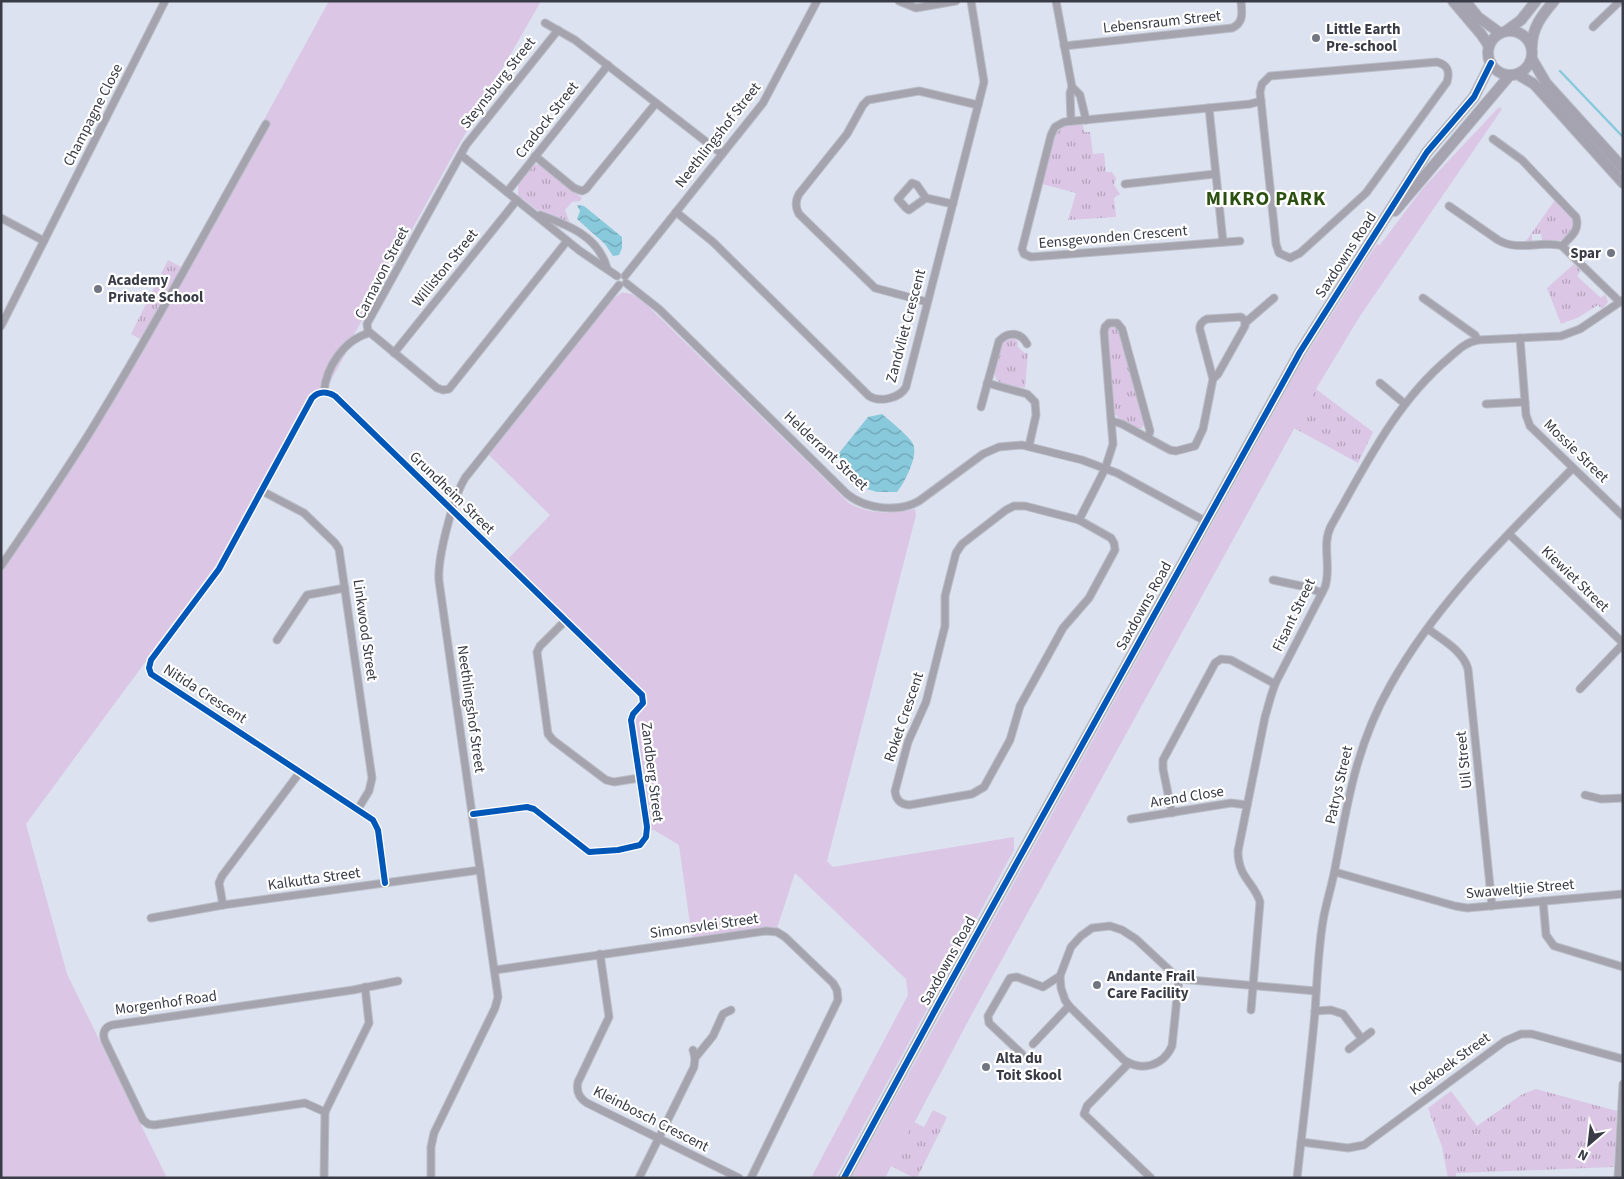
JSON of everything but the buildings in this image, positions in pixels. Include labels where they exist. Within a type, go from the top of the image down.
[{"type":"street","name":"Champagne Close","points":[[1,326],[165,1]]},
{"type":"street","name":"Neethlingshof Street","points":[[431,1178],[431,1148],[434,1133],[498,1002],[438,570],[457,495],[465,478],[624,281],[767,97],[817,1]]},
{"type":"street","points":[[899,1],[916,8],[956,1]]},
{"type":"street","name":"Zandvliet Crescent","points":[[676,212],[713,242],[869,396],[874,399],[882,399],[897,395],[905,389],[984,77],[971,1]]},
{"type":"street","points":[[1056,1],[1072,87],[1070,93],[1071,121],[1250,104],[1261,101]]},
{"type":"street","name":"Lebensraum Street","points":[[1064,46],[1232,28],[1238,25],[1242,19],[1240,1]]},
{"type":"street","points":[[1453,1],[1482,34],[1489,46],[1491,63],[1499,72],[1513,74],[1534,84],[1623,183]]},
{"type":"street","points":[[1465,1],[1478,17],[1503,32],[1522,34],[1532,48]]},
{"type":"street","points":[[1489,46],[1492,41],[1520,20],[1536,1]]},
{"type":"street","points":[[1554,1],[1543,14],[1534,30],[1532,59],[1546,83],[1623,168]]},
{"type":"street","points":[[1593,27],[1620,1]]},
{"type":"street","points":[[545,23],[575,40],[722,154]]},
{"type":"street","name":"Steynsburg Street","points":[[461,154],[558,30]]},
{"type":"street","points":[[1513,74],[1526,69],[1532,59]]},
{"type":"street","points":[[1437,62],[1444,64],[1448,69],[1449,75],[1439,94],[1366,193],[1300,253],[1290,258],[1279,253],[1276,244],[1261,101],[1260,88],[1270,76],[1437,62]]},
{"type":"street","name":"Saxdowns Road","points":[[844,1178],[938,1003],[1305,344],[1427,152],[1474,97],[1491,63]]},
{"type":"street","name":"Cradock Street","points":[[507,192],[608,65]]},
{"type":"street","name":"Saxdowns Road","points":[[1378,230],[1513,74]]},
{"type":"street","points":[[1072,87],[1080,95],[1086,120]]},
{"type":"street","points":[[927,302],[875,288],[799,214],[796,201],[799,194],[847,134],[862,105],[868,100],[919,91],[978,105]]},
{"type":"street","points":[[535,156],[574,188],[586,189],[656,103]]},
{"type":"street","points":[[1209,108],[1223,242]]},
{"type":"street","name":"Eensgevonden Crescent","points":[[1071,121],[1058,125],[1051,135],[1022,246],[1026,256],[1240,241]]},
{"type":"street","points":[[1,566],[73,460],[100,415],[179,280],[266,124]]},
{"type":"street","points":[[1493,138],[1522,160],[1576,217],[1578,225],[1562,246]]},
{"type":"street","points":[[461,154],[567,240],[617,276],[616,282],[624,281]]},
{"type":"street","name":"Carnavon Street","points":[[461,154],[369,320],[367,328],[369,333],[437,388],[449,389],[567,240]]},
{"type":"street","points":[[1125,184],[1215,174]]},
{"type":"street","points":[[926,198],[953,204]]},
{"type":"street","name":"Williston Street","points":[[394,353],[517,200]]},
{"type":"street","points":[[1449,206],[1506,244],[1515,246],[1554,244],[1562,246],[1621,301]]},
{"type":"street","points":[[534,213],[571,226],[600,250],[607,268]]},
{"type":"street","points":[[1,218],[44,241]]},
{"type":"street","points":[[592,259],[600,250]]},
{"type":"street","name":"Helderrant Street","points":[[624,281],[659,310],[847,494],[864,504],[879,507],[910,505],[919,501],[983,454],[1007,446],[1029,446],[1082,460],[1124,477],[1205,521]]},
{"type":"street","points":[[1213,379],[1218,374],[1245,323],[1274,298]]},
{"type":"street","points":[[1423,298],[1475,335],[1478,340]]},
{"type":"street","name":"Fisant Street","points":[[1251,1010],[1260,902],[1258,896],[1242,874],[1238,858],[1265,717],[1275,684],[1322,593],[1328,574],[1326,545],[1328,533],[1375,447],[1390,424],[1435,369],[1465,344],[1478,340],[1571,334],[1621,301]]},
{"type":"street","points":[[1112,421],[1122,424],[1170,450],[1176,451],[1193,447],[1198,442],[1204,429],[1213,379],[1200,330],[1201,323],[1207,319],[1239,317],[1245,323]]},
{"type":"street","points":[[1079,520],[1105,469],[1114,444],[1104,332],[1106,324],[1114,322],[1119,324],[1122,329],[1150,431],[1148,438]]},
{"type":"street","points":[[262,491],[312,398],[324,392],[325,380],[335,360],[347,345],[358,336],[369,333]]},
{"type":"street","points":[[981,407],[997,344],[1001,338],[1008,334],[1016,334],[1023,338],[1027,344]]},
{"type":"street","name":"Mossie Street","points":[[1520,338],[1525,402],[1527,419],[1530,426],[1623,516]]},
{"type":"street","points":[[987,383],[1027,394],[1035,402],[1036,415],[1029,446]]},
{"type":"street","points":[[1380,383],[1405,404]]},
{"type":"street","name":"Grundheim Street","points":[[324,392],[334,396],[641,693],[643,700]]},
{"type":"street","points":[[1486,404],[1525,402]]},
{"type":"street","name":"Patrys Street","points":[[1297,1178],[1315,1011],[1322,923],[1335,872],[1350,789],[1358,757],[1370,724],[1390,686],[1428,629],[1472,574],[1573,468]]},
{"type":"street","name":"Linkwood Street","points":[[262,491],[304,513],[339,548],[372,778],[369,791],[358,809]]},
{"type":"street","name":"Nitida Crescent","points":[[262,491],[219,569],[151,660],[149,668],[151,674],[373,820],[377,826],[385,883]]},
{"type":"street","name":"Roket Crescent","points":[[1014,506],[1025,506],[1079,520],[1111,538],[1114,542],[1115,550],[1089,598],[1066,623],[1058,637],[1020,706],[1010,740],[986,784],[981,790],[972,794],[909,805],[902,803],[896,798],[895,791],[908,742],[926,702],[945,626],[946,596],[954,558],[959,548],[1006,510],[1014,506]]},
{"type":"street","name":"Kiewiet Street","points":[[1509,534],[1623,644]]},
{"type":"street","points":[[1273,580],[1288,582],[1322,593]]},
{"type":"street","points":[[277,640],[307,595],[314,592],[345,588]]},
{"type":"street","points":[[566,620],[540,646],[538,652],[548,734],[553,740],[606,780],[614,782],[638,778]]},
{"type":"street","name":"Uil Street","points":[[1428,629],[1461,655],[1466,661],[1468,669],[1492,906]]},
{"type":"street","points":[[1580,689],[1623,644]]},
{"type":"street","points":[[1172,813],[1163,769],[1163,760],[1215,664],[1221,659],[1231,660],[1275,684]]},
{"type":"street","name":"Zandberg Street","points":[[473,814],[527,807],[534,809],[590,852],[635,847],[642,843],[647,833],[631,720],[643,700]]},
{"type":"street","points":[[223,906],[219,883],[222,876],[300,772]]},
{"type":"street","points":[[1585,795],[1601,799],[1623,798]]},
{"type":"street","name":"Arend Close","points":[[1131,819],[1231,803],[1247,805]]},
{"type":"street","name":"Kalkutta Street","points":[[151,918],[480,870]]},
{"type":"street","name":"Swaweltjie Street","points":[[1335,872],[1455,906],[1473,908],[1623,894]]},
{"type":"street","points":[[1543,901],[1546,935],[1551,943],[1558,948],[1623,967]]},
{"type":"street","points":[[1179,979],[1173,1040],[1170,1052],[1161,1061],[1150,1066],[1138,1066],[1129,1063],[1069,1006],[1062,994],[1060,976],[1075,942],[1088,930],[1104,925],[1116,928],[1136,939],[1179,979],[1316,991]]},
{"type":"street","name":"Simonsvlei Street","points":[[495,970],[770,931],[777,932],[785,937],[835,986],[838,993],[836,1004],[751,1178]]},
{"type":"street","name":"Kleinbosch Crescent","points":[[600,954],[609,1017],[578,1082],[578,1093],[587,1103],[739,1178]]},
{"type":"street","points":[[1022,1054],[989,1023],[988,1016],[1010,978],[1017,977],[1043,987],[1060,976]]},
{"type":"street","name":"Morgenhof Road","points":[[325,1112],[305,1103],[154,1125],[148,1124],[144,1120],[105,1041],[104,1033],[106,1028],[112,1025],[398,981]]},
{"type":"street","points":[[324,1178],[325,1112],[369,1023],[365,987]]},
{"type":"street","points":[[1033,1044],[1069,1006]]},
{"type":"street","points":[[695,1058],[713,1036],[723,1014],[731,1010]]},
{"type":"street","points":[[1315,1011],[1331,1010],[1344,1014],[1362,1039]]},
{"type":"street","points":[[1349,1048],[1371,1032]]},
{"type":"street","name":"Koekoek Street","points":[[1301,1142],[1348,1148],[1364,1144],[1505,1040],[1521,1034],[1532,1034],[1623,1059]]},
{"type":"street","points":[[639,1178],[694,1067],[695,1058],[693,1050]]},
{"type":"street","points":[[1129,1063],[1087,1106],[1084,1114],[1151,1178]]},
{"type":"street","points":[[1618,1178],[1623,1084]]},
{"type":"green space","points":[[329,1],[541,1],[448,164],[326,389],[319,390],[310,395],[216,566],[26,824],[67,974],[167,1178],[1,1178],[1,562],[81,444],[191,253]]},
{"type":"green space","points":[[1499,107],[1502,109],[1360,316],[1316,389],[973,1012],[885,1178],[851,1178],[1302,361],[1377,244],[1380,245],[1423,188]]},
{"type":"green space","points":[[1083,124],[1084,132],[1090,132],[1093,154],[1104,153],[1106,172],[1112,172],[1116,178],[1114,185],[1120,194],[1114,198],[1116,217],[1068,220],[1076,193],[1042,184],[1056,133],[1065,126]]},
{"type":"green space","points":[[535,164],[540,165],[582,198],[580,201],[572,202],[565,210],[570,223],[537,210],[518,195],[518,184]]},
{"type":"green space","points":[[1555,200],[1572,219],[1573,223],[1569,233],[1563,240],[1542,241],[1541,234],[1532,234],[1532,241],[1526,241]]},
{"type":"green space","points":[[168,260],[183,268],[142,340],[131,334]]},
{"type":"green space","points":[[1574,264],[1581,271],[1577,276],[1601,298],[1605,294],[1608,302],[1602,309],[1598,305],[1579,317],[1561,324],[1547,288]]},
{"type":"green space","points":[[621,293],[630,294],[646,305],[849,503],[865,510],[881,512],[915,509],[916,515],[827,861],[833,867],[1014,837],[1014,850],[835,1178],[811,1178],[908,995],[906,979],[795,873],[777,928],[767,927],[692,938],[679,845],[651,830],[635,721],[645,706],[645,693],[508,559],[550,515],[489,455],[611,301]]},
{"type":"green space","points":[[1112,327],[1119,331],[1145,423],[1142,428],[1127,424],[1115,414],[1107,333],[1108,329]]},
{"type":"green space","points":[[1004,338],[1014,338],[1018,342],[1018,347],[1025,353],[1028,353],[1025,388],[1005,384],[997,380],[995,369],[998,352]]},
{"type":"green space","points":[[1316,389],[1373,432],[1358,463],[1294,428]]},
{"type":"green space","points":[[1536,1089],[1617,1111],[1614,1167],[1456,1173],[1456,1178],[1448,1178],[1442,1147],[1428,1108],[1451,1091],[1477,1126],[1521,1095]]},
{"type":"green space","points":[[933,1110],[947,1117],[918,1176],[914,1178],[891,1166],[914,1122],[924,1127]]},
{"type":"water","points":[[577,205],[584,206],[622,237],[622,248],[619,255],[613,256],[605,244],[577,219],[580,211]]},
{"type":"water","points":[[882,414],[908,437],[914,449],[910,469],[897,492],[877,492],[867,489],[838,463],[839,453],[868,417]]},
{"type":"waterway","points":[[1560,71],[1623,137]]},
{"type":"cycle path","points":[[844,1178],[1300,352],[1427,152],[1474,97],[1491,63]]},
{"type":"cycle path","points":[[385,883],[378,830],[373,820],[151,674],[149,668],[151,660],[219,569],[312,398],[320,393],[329,393],[335,396],[642,695],[643,703],[633,714],[631,720],[647,827],[646,837],[640,845],[618,850],[589,852],[534,809],[527,807],[473,814]]},
{"type":"place","name":"Little Earth Pre-school","points":[[1316,38]]},
{"type":"place","name":"Spar","points":[[1611,253]]},
{"type":"place","name":"Academy Private School","points":[[98,289]]},
{"type":"place","name":"Andante Frail Care Facility","points":[[1097,985]]},
{"type":"place","name":"Alta du Toit Skool","points":[[986,1067]]},
{"type":"district","name":"MIKRO PARK","points":[[1266,199]]}]
